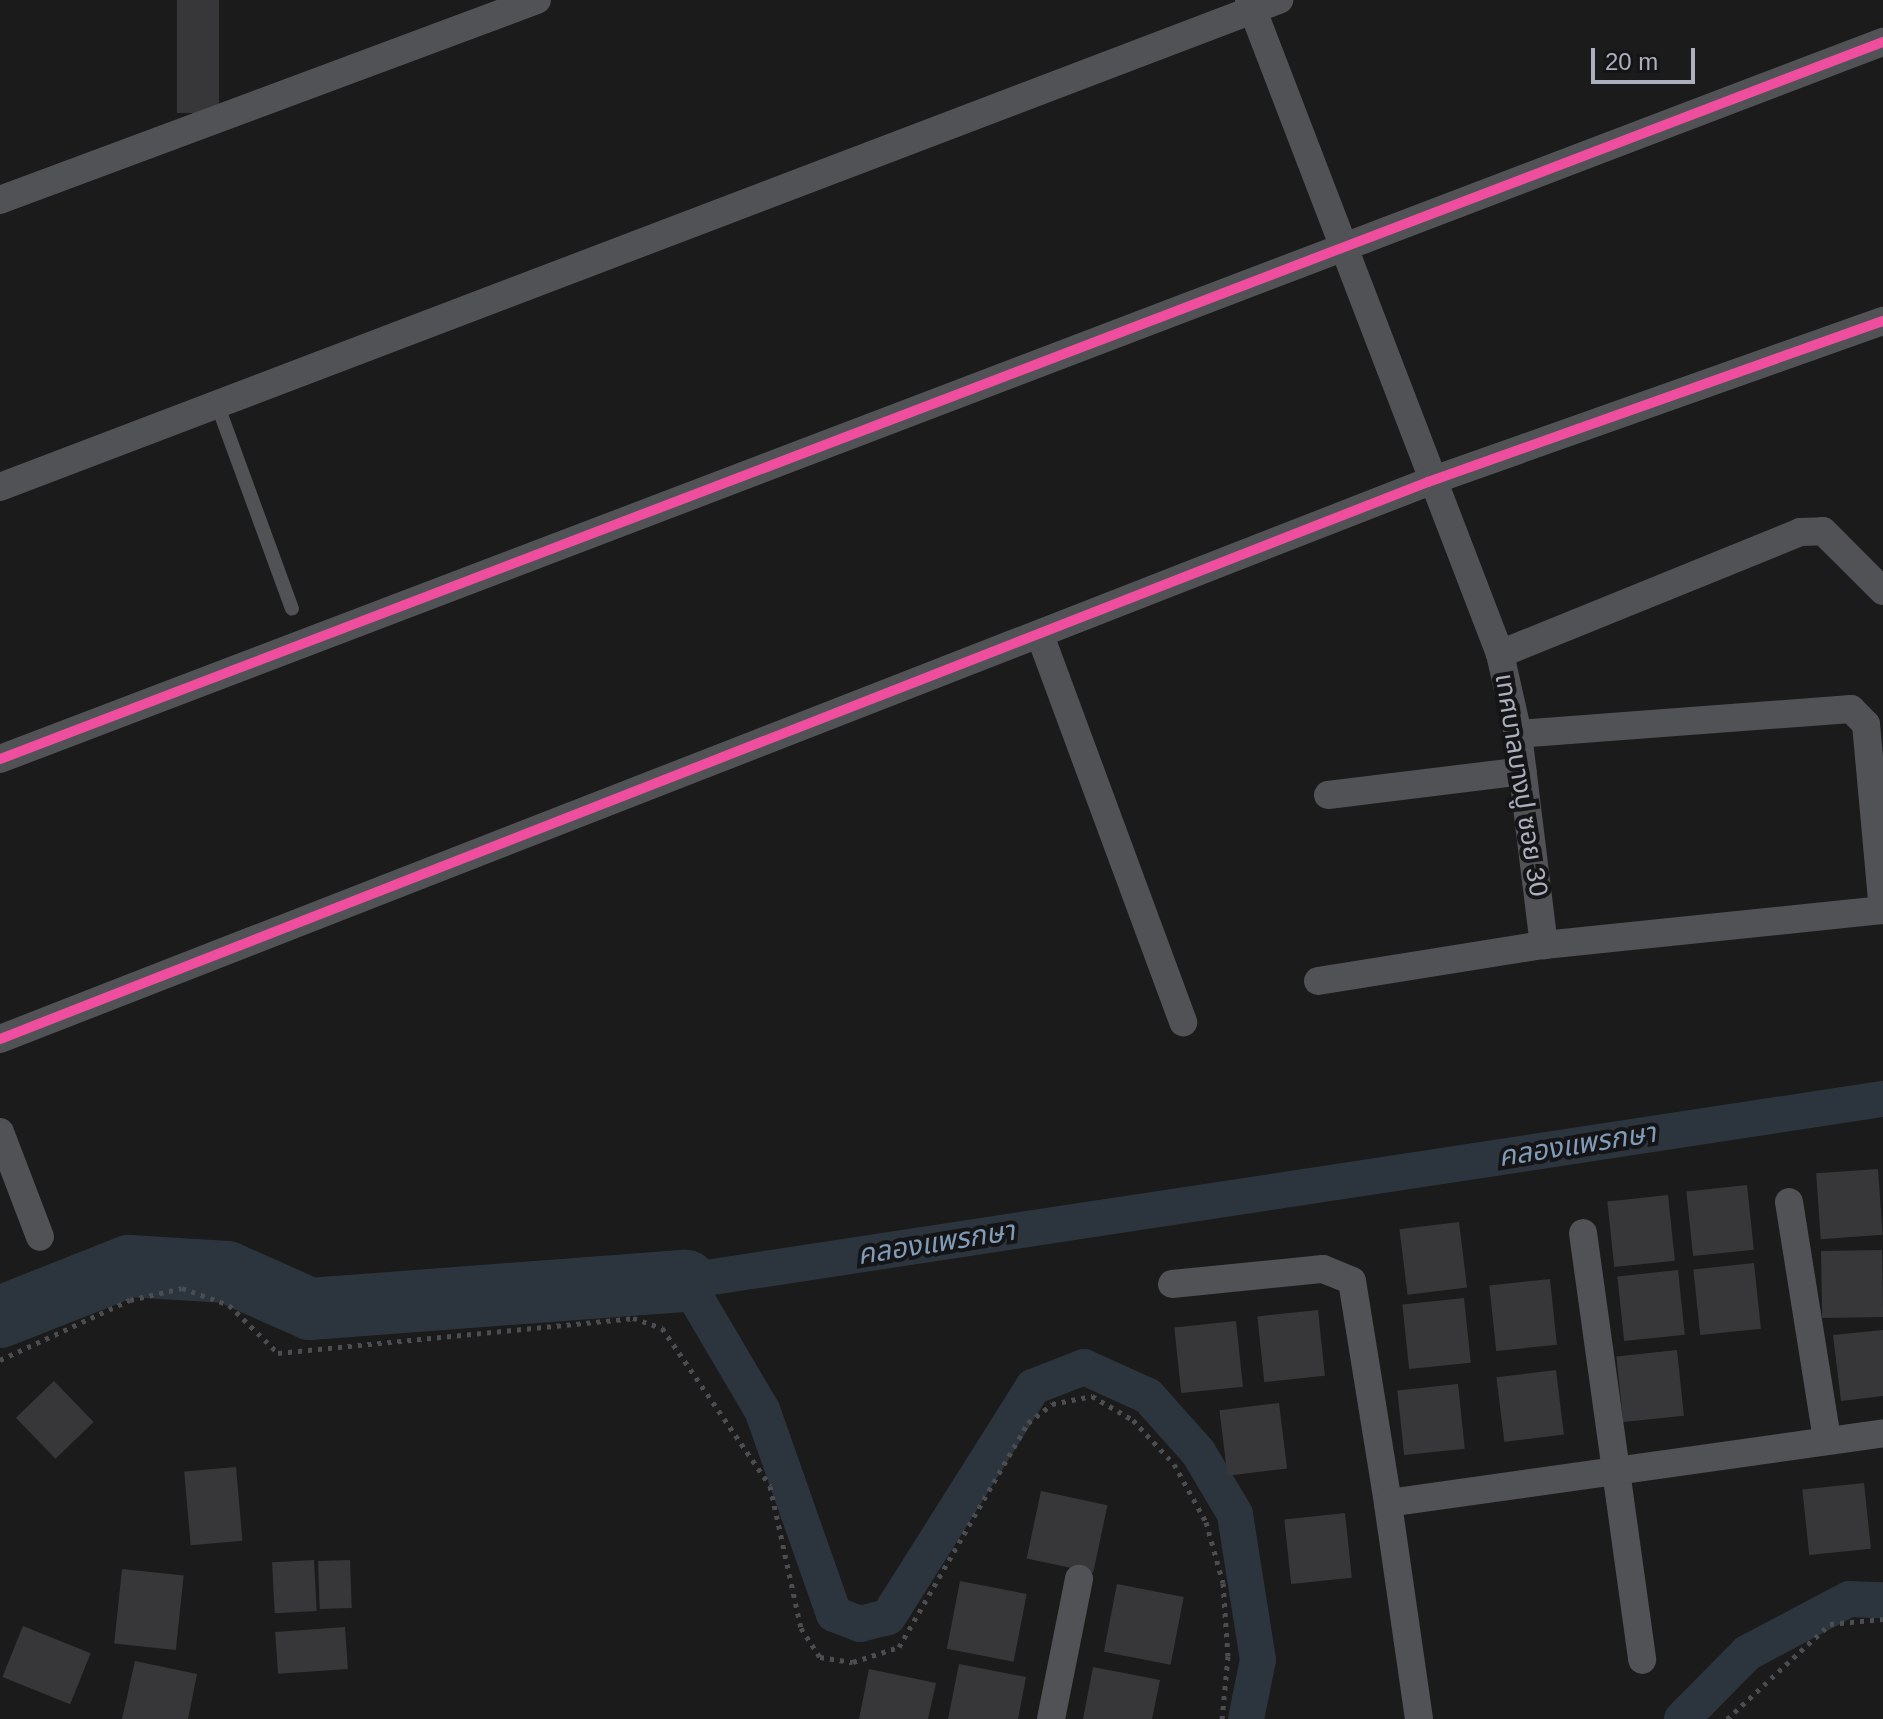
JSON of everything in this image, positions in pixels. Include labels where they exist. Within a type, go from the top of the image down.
[{"type":"street","points":[[0,200],[537,0]]},
{"type":"street","points":[[0,487],[215,401],[1261,3]]},
{"type":"street","name":"เทศบาลบางปู ซอย 30","points":[[1261,3],[1428,482],[1500,654],[1518,734],[1544,945]]},
{"type":"street","points":[[0,759],[1347,250],[1883,42]]},
{"type":"street","points":[[0,1039],[1428,482],[1883,321]]},
{"type":"street","points":[[1500,654],[1800,532],[1823,531],[1883,591]]},
{"type":"street","points":[[1040,635],[1183,1022]]},
{"type":"street","points":[[1318,981],[1544,945],[1883,910],[1866,724],[1851,709],[1518,734]]},
{"type":"street","points":[[1328,795],[1523,771]]},
{"type":"street","points":[[0,1132],[40,1237]]},
{"type":"street","points":[[1789,1202],[1827,1439]]},
{"type":"street","points":[[1583,1233],[1642,1660]]},
{"type":"street","points":[[1172,1284],[1323,1269],[1352,1281],[1419,1719]]},
{"type":"street","points":[[1388,1503],[1883,1433]]},
{"type":"street","points":[[1051,1719],[1079,1579]]},
{"type":"lane","points":[[215,401],[292,609]]},
{"type":"path","points":[[0,1360],[130,1300],[182,1288],[229,1305],[278,1353],[633,1318],[662,1328],[770,1486],[801,1628],[820,1657],[853,1662],[899,1647],[1028,1423],[1052,1404],[1092,1396],[1133,1420],[1174,1464],[1206,1522],[1223,1583],[1228,1656],[1222,1719]]},
{"type":"path","points":[[1727,1719],[1830,1624],[1883,1619]]},
{"type":"building","points":[[177,0],[219,0],[219,113],[177,113]]},
{"type":"building","points":[[1878,1169],[1883,1235],[1821,1239],[1816,1173]]},
{"type":"building","points":[[1747,1185],[1754,1250],[1693,1256],[1686,1191]]},
{"type":"building","points":[[1668,1195],[1675,1261],[1614,1267],[1607,1201]]},
{"type":"building","points":[[1459,1222],[1467,1288],[1407,1295],[1399,1229]]},
{"type":"building","points":[[1882,1250],[1883,1317],[1822,1318],[1821,1251]]},
{"type":"building","points":[[1754,1263],[1761,1329],[1700,1335],[1693,1269]]},
{"type":"building","points":[[1678,1270],[1685,1335],[1624,1341],[1617,1276]]},
{"type":"building","points":[[1550,1279],[1557,1345],[1496,1351],[1489,1285]]},
{"type":"building","points":[[1464,1298],[1471,1363],[1409,1369],[1402,1304]]},
{"type":"building","points":[[1318,1310],[1325,1376],[1264,1382],[1257,1316]]},
{"type":"building","points":[[1236,1321],[1243,1387],[1181,1393],[1174,1327]]},
{"type":"building","points":[[1883,1330],[1883,1396],[1841,1401],[1833,1335]]},
{"type":"building","points":[[1677,1350],[1684,1416],[1623,1422],[1616,1356]]},
{"type":"building","points":[[1556,1370],[1564,1435],[1504,1442],[1496,1377]]},
{"type":"building","points":[[54,1381],[94,1422],[55,1459],[16,1418]]},
{"type":"building","points":[[1458,1384],[1465,1449],[1404,1455],[1397,1390]]},
{"type":"building","points":[[1279,1403],[1287,1469],[1227,1476],[1219,1410]]},
{"type":"building","points":[[236,1467],[242,1541],[191,1545],[184,1472]]},
{"type":"building","points":[[1864,1483],[1871,1549],[1809,1555],[1802,1489]]},
{"type":"building","points":[[1041,1491],[1108,1505],[1093,1573],[1027,1558]]},
{"type":"building","points":[[1345,1513],[1352,1578],[1291,1584],[1284,1519]]},
{"type":"building","points":[[314,1560],[317,1611],[275,1613],[272,1562]]},
{"type":"building","points":[[350,1560],[352,1608],[320,1609],[318,1561]]},
{"type":"building","points":[[122,1569],[184,1575],[176,1650],[114,1644]]},
{"type":"building","points":[[960,1581],[1027,1594],[1014,1662],[947,1649]]},
{"type":"building","points":[[1117,1584],[1184,1597],[1171,1665],[1104,1652]]},
{"type":"building","points":[[23,1626],[91,1653],[70,1704],[2,1677]]},
{"type":"building","points":[[345,1627],[348,1669],[278,1674],[275,1632]]},
{"type":"building","points":[[135,1661],[197,1674],[188,1719],[122,1719]]},
{"type":"building","points":[[959,1664],[1026,1677],[1018,1719],[948,1719]]},
{"type":"building","points":[[1093,1667],[1160,1680],[1152,1719],[1083,1719]]},
{"type":"building","points":[[869,1669],[936,1683],[928,1719],[859,1719]]},
{"type":"waterway","name":"คลองแพรกษา","points":[[1246,1719],[1258,1660],[1235,1514],[1198,1452],[1148,1396],[1084,1367],[1033,1387],[888,1617],[860,1624],[834,1614],[762,1410],[686,1281],[1883,1099]]},
{"type":"waterway","name":"คลองแพรกษา","points":[[0,1317],[129,1266],[227,1272],[310,1309],[686,1281]]},
{"type":"waterway","points":[[1682,1719],[1747,1653],[1849,1599],[1883,1600]]},
{"type":"cycle path","points":[[0,759],[1883,42]]},
{"type":"cycle path","points":[[0,1039],[1428,482],[1883,321]]}]
